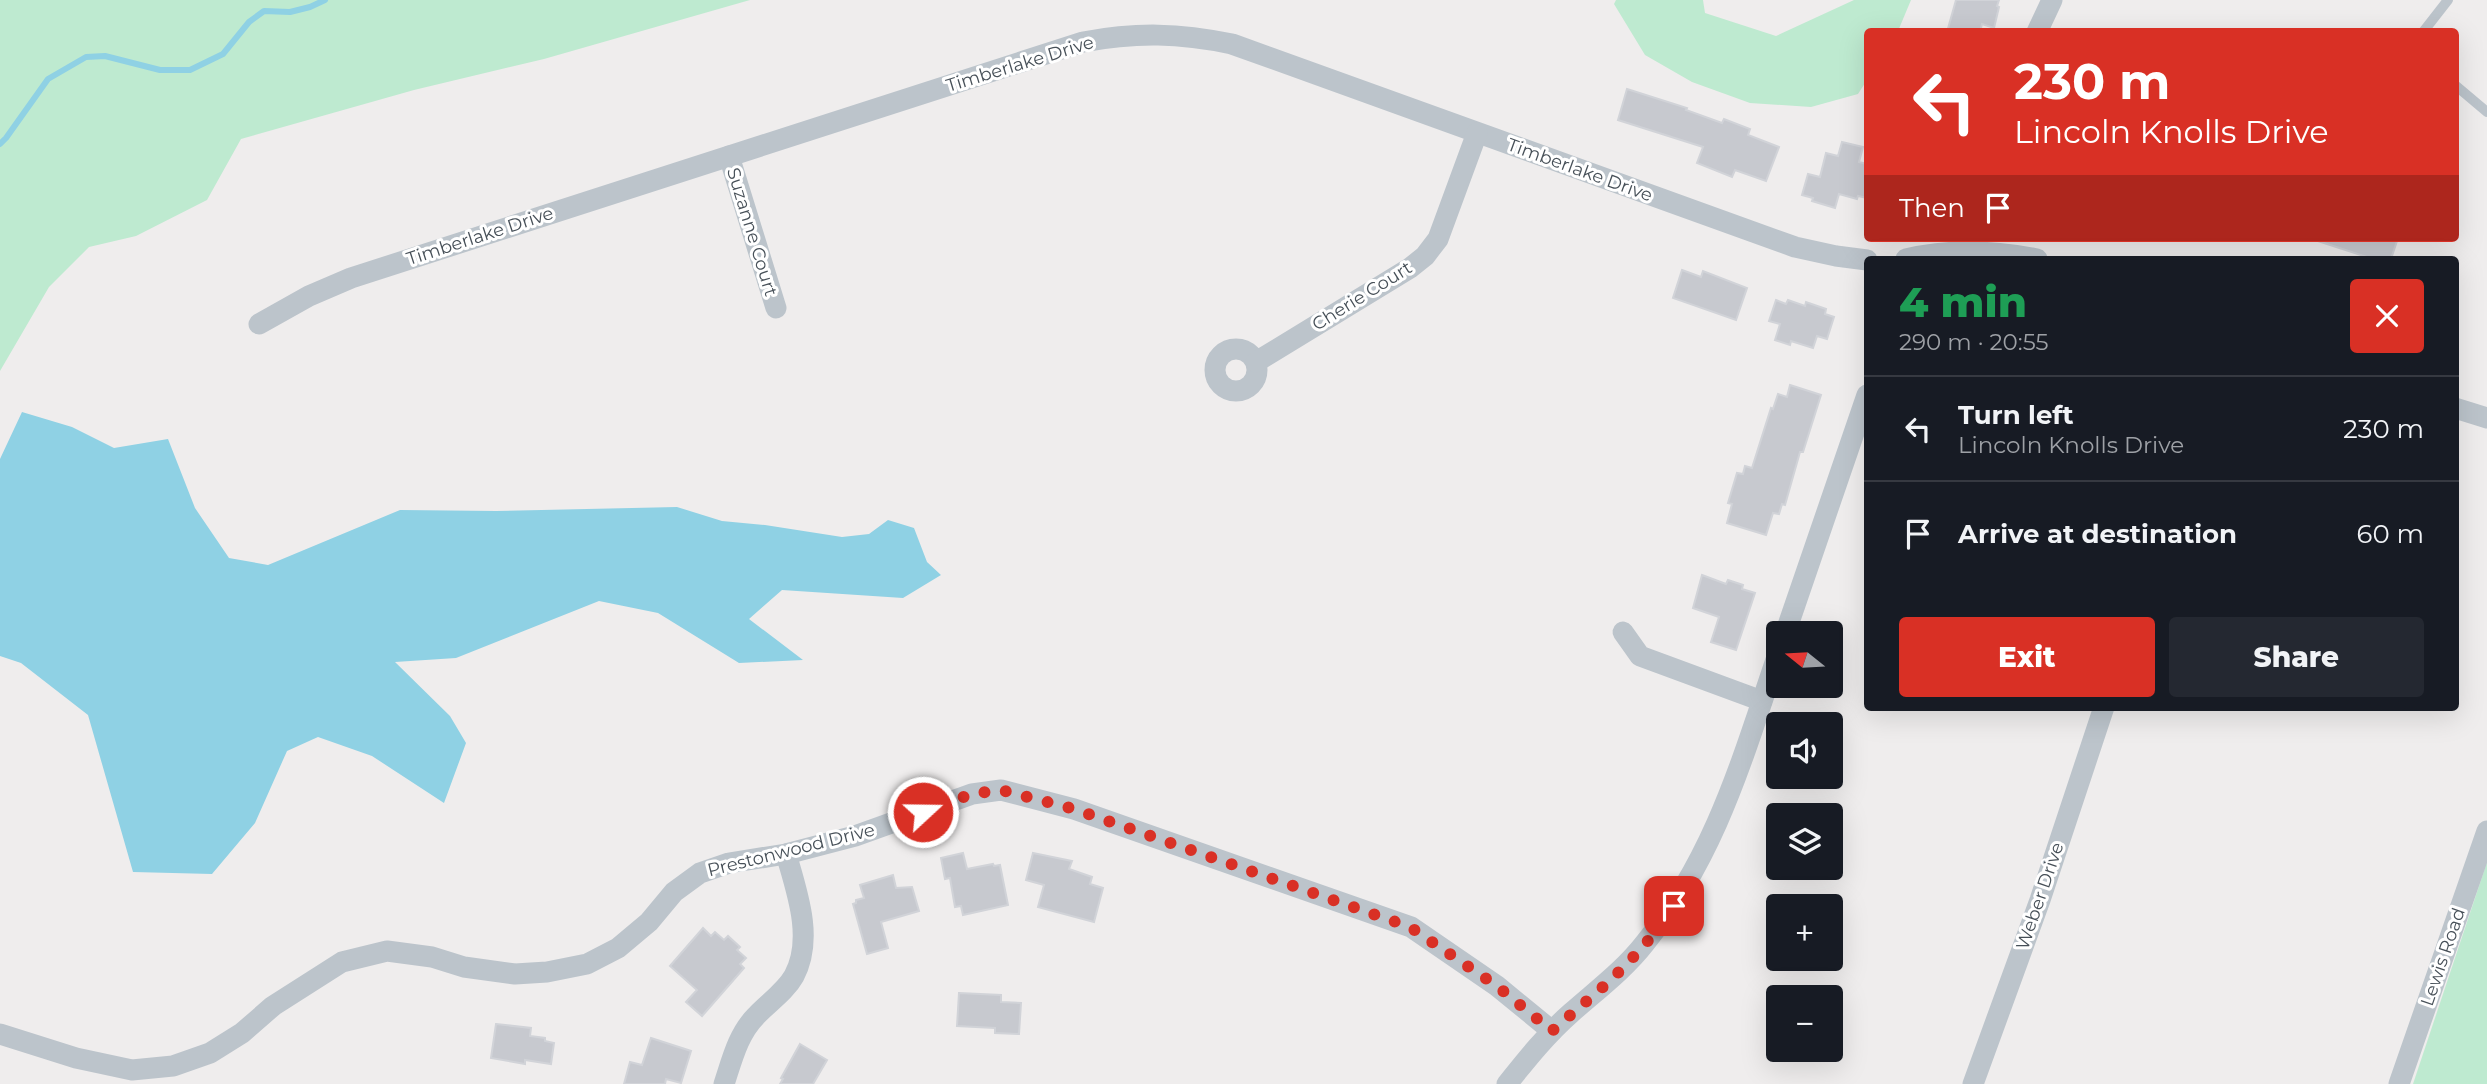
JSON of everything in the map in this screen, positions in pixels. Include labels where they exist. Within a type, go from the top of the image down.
[{"type":"street","points":[[2040,28],[2052,0]]},
{"type":"street","name":"Timberlake Drive","points":[[259,324],[309,296],[351,278],[1083,42],[1151,33],[1192,35],[1233,44],[1795,247],[1864,260]]},
{"type":"street","name":"Cherie Court","points":[[1256,362],[1410,268],[1425,256],[1438,239],[1477,133]]},
{"type":"street","name":"Suzanne Court","points":[[729,156],[776,308]]},
{"type":"street","points":[[1923,256],[2005,245],[2030,256]]},
{"type":"street","points":[[1789,621],[1864,404]]},
{"type":"street","points":[[2459,409],[2487,418]]},
{"type":"street","points":[[1623,632],[1640,656],[1762,701]]},
{"type":"street","points":[[1507,1084],[1552,1031],[1611,980],[1644,946],[1674,906],[1700,862],[1722,816],[1766,689]]},
{"type":"street","name":"Weber Drive","points":[[1973,1084],[2040,900],[2103,711]]},
{"type":"street","name":"Prestonwood Drive","points":[[0,1034],[76,1058],[132,1070],[173,1066],[210,1053],[242,1032],[273,1006],[342,962],[387,951],[432,957],[464,967],[515,974],[548,972],[587,964],[618,948],[649,922],[674,892],[700,873],[729,863],[786,854],[855,836],[972,794],[1001,790],[1074,809],[1410,927],[1487,979],[1552,1031]]},
{"type":"street","name":"Lewis Road","points":[[2399,1084],[2485,845]]},
{"type":"street","points":[[724,1084],[739,1040],[755,1017],[794,976],[802,952],[800,908],[786,854]]},
{"type":"lane","points":[[2426,28],[2448,0]]},
{"type":"lane","points":[[2459,88],[2487,112]]},
{"type":"green space","points":[[0,0],[750,0],[544,59],[414,90],[241,139],[207,200],[136,236],[89,247],[49,287],[0,371]]},
{"type":"green space","points":[[1616,0],[1703,0],[1705,13],[1776,36],[1854,0],[1911,0],[1899,28],[1864,28],[1864,85],[1858,94],[1811,107],[1750,103],[1692,82],[1645,55],[1614,4]]},
{"type":"green space","points":[[2487,862],[2487,1084],[2413,1084]]},
{"type":"water","points":[[22,412],[72,427],[114,448],[168,439],[195,508],[229,558],[268,565],[400,510],[677,507],[722,521],[842,537],[869,534],[888,520],[914,528],[927,562],[941,575],[903,598],[782,590],[749,619],[803,660],[739,663],[658,613],[599,601],[456,658],[395,662],[450,716],[466,743],[444,803],[372,756],[318,737],[287,751],[255,823],[212,874],[133,872],[88,715],[21,663],[0,656],[0,459]]},
{"type":"building","points":[[1956,0],[1999,0],[1994,28],[1982,24],[1981,28],[1948,28]]},
{"type":"building","points":[[1627,89],[1687,108],[1686,110],[1722,123],[1724,119],[1750,129],[1748,135],[1779,147],[1766,181],[1735,170],[1732,177],[1697,163],[1703,147],[1618,120]]},
{"type":"building","points":[[1842,142],[1863,147],[1859,162],[1864,163],[1864,197],[1858,196],[1857,199],[1839,194],[1835,208],[1802,195],[1808,174],[1820,177],[1826,153],[1838,156]]},
{"type":"building","points":[[2321,242],[2397,242],[2392,256],[2364,256]]},
{"type":"building","points":[[1682,270],[1701,277],[1703,271],[1747,288],[1736,320],[1673,298]]},
{"type":"building","points":[[1776,300],[1786,304],[1788,300],[1805,306],[1806,302],[1826,309],[1825,314],[1834,317],[1827,339],[1817,336],[1813,348],[1791,341],[1790,345],[1775,340],[1780,324],[1769,321]]},
{"type":"building","points":[[1790,385],[1821,395],[1803,452],[1800,452],[1785,505],[1782,504],[1779,514],[1773,513],[1766,535],[1727,523],[1732,504],[1728,503],[1737,473],[1743,474],[1745,466],[1752,468],[1778,394],[1787,397]]},
{"type":"building","points":[[1702,575],[1726,584],[1728,580],[1743,585],[1742,589],[1755,593],[1736,650],[1711,642],[1719,617],[1693,608]]},
{"type":"building","points":[[963,853],[967,869],[1000,865],[1008,905],[963,915],[961,906],[955,907],[950,878],[945,879],[941,858]]},
{"type":"building","points":[[1033,853],[1072,861],[1069,869],[1092,877],[1090,884],[1103,888],[1094,922],[1038,907],[1044,885],[1026,880]]},
{"type":"building","points":[[893,875],[896,888],[912,887],[919,911],[881,922],[888,948],[867,954],[853,904],[864,898],[860,885]]},
{"type":"building","points":[[703,928],[711,936],[715,932],[724,940],[728,936],[740,947],[737,950],[746,958],[740,964],[744,968],[702,1016],[686,1002],[697,990],[670,966]]},
{"type":"building","points":[[959,993],[1001,995],[1001,1002],[1021,1003],[1019,1034],[995,1033],[995,1028],[957,1026]]},
{"type":"building","points":[[496,1024],[531,1028],[530,1036],[545,1038],[545,1041],[554,1043],[551,1064],[525,1060],[525,1064],[491,1058]]},
{"type":"building","points":[[651,1038],[691,1051],[681,1083],[666,1079],[665,1084],[624,1084],[630,1062],[642,1065]]},
{"type":"building","points":[[800,1044],[827,1060],[813,1084],[780,1084],[783,1079],[781,1078]]},
{"type":"waterway","points":[[0,144],[48,79],[86,57],[105,56],[160,70],[190,70],[223,54],[249,22],[264,11],[290,12],[325,0]]},
{"type":"route","points":[[923,812],[972,794],[1001,790],[1074,809],[1410,927],[1497,986],[1552,1031],[1611,980],[1644,946],[1674,906]]}]
